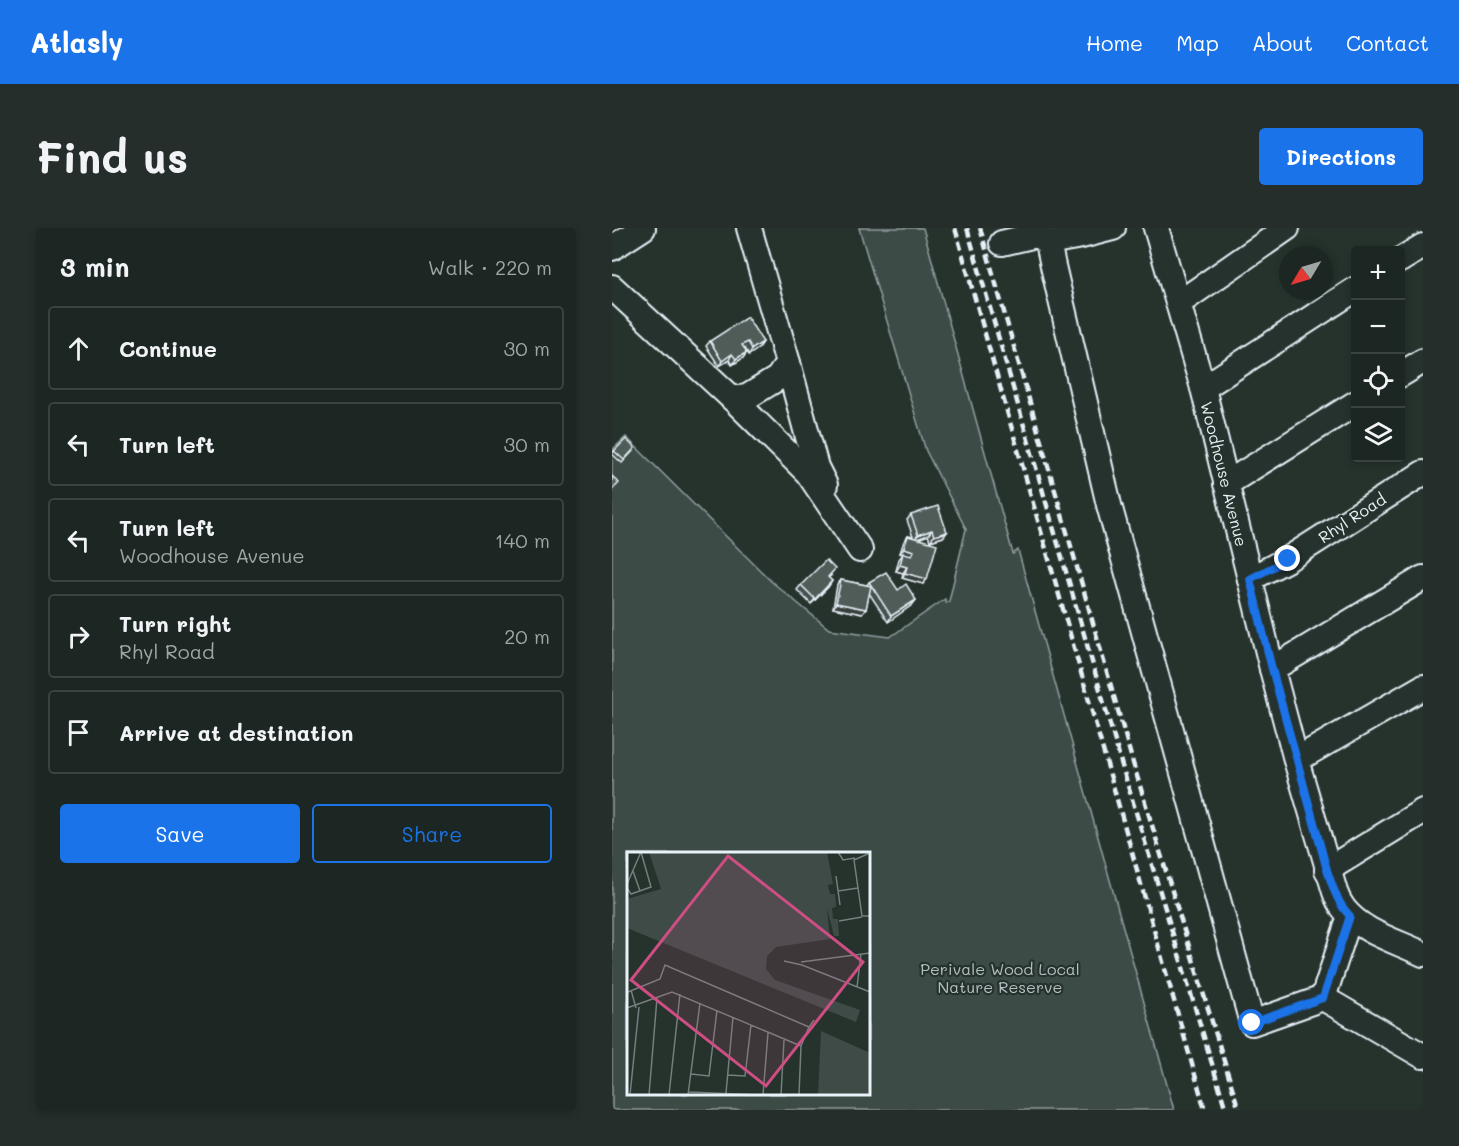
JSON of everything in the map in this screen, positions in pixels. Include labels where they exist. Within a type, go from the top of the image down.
[{"type":"street","points":[[612,248],[643,228]]},
{"type":"street","points":[[612,286],[808,473],[860,550],[816,467],[748,228]]},
{"type":"street","points":[[1002,243],[1036,235],[1048,242],[1113,228]]},
{"type":"street","name":"Woodhouse Avenue","points":[[1156,228],[1203,388],[1272,669],[1335,892],[1342,908],[1366,928],[1420,947]]},
{"type":"street","points":[[1179,303],[1287,228]]},
{"type":"street","points":[[1048,242],[1109,505],[1252,1023],[1323,998],[1423,1056]]},
{"type":"street","points":[[1405,257],[1423,246]]},
{"type":"street","points":[[1203,388],[1351,292]]},
{"type":"street","points":[[1405,372],[1423,361]]},
{"type":"street","points":[[733,399],[747,397],[762,389],[778,378],[788,363]]},
{"type":"street","points":[[1226,484],[1351,407]]},
{"type":"street","name":"Rhyl Road","points":[[1250,579],[1288,559],[1423,472]]},
{"type":"street","points":[[1272,669],[1423,578]]},
{"type":"street","points":[[1296,760],[1423,687]]},
{"type":"street","points":[[1327,870],[1423,811]]},
{"type":"street","points":[[1323,998],[1350,916]]},
{"type":"green space","name":"Perivale Wood Local Nature Reserve","points":[[859,228],[923,228],[1013,554],[1018,550],[1174,1110],[612,1110],[612,450],[626,437],[772,582],[829,629],[890,637],[945,599],[946,603],[949,601],[966,529],[926,451]]},
{"type":"building","points":[[747,317],[763,342],[752,349],[748,342],[742,345],[747,352],[736,359],[732,354],[722,361],[710,341]]},
{"type":"building","points":[[626,439],[635,448],[624,460],[614,451]]},
{"type":"building","points":[[612,476],[619,483],[612,490]]},
{"type":"building","points":[[938,506],[947,532],[934,536],[932,530],[918,535],[911,515]]},
{"type":"building","points":[[908,536],[937,544],[927,579],[905,573],[907,567],[900,565],[903,553],[912,555],[914,551],[904,548]]},
{"type":"building","points":[[826,560],[835,569],[828,577],[832,581],[815,599],[801,585]]},
{"type":"building","points":[[886,572],[898,590],[906,584],[916,600],[891,616],[869,582]]},
{"type":"building","points":[[841,580],[871,586],[866,609],[836,603]]},
{"type":"railway","points":[[955,228],[1205,1110]]},
{"type":"railway","points":[[967,228],[1122,766],[1226,1110]]},
{"type":"railway","points":[[980,228],[1133,763],[1239,1110]]},
{"type":"route","points":[[1252,1023],[1323,998],[1350,916],[1342,908],[1327,870],[1296,760],[1250,579],[1288,559]]}]
